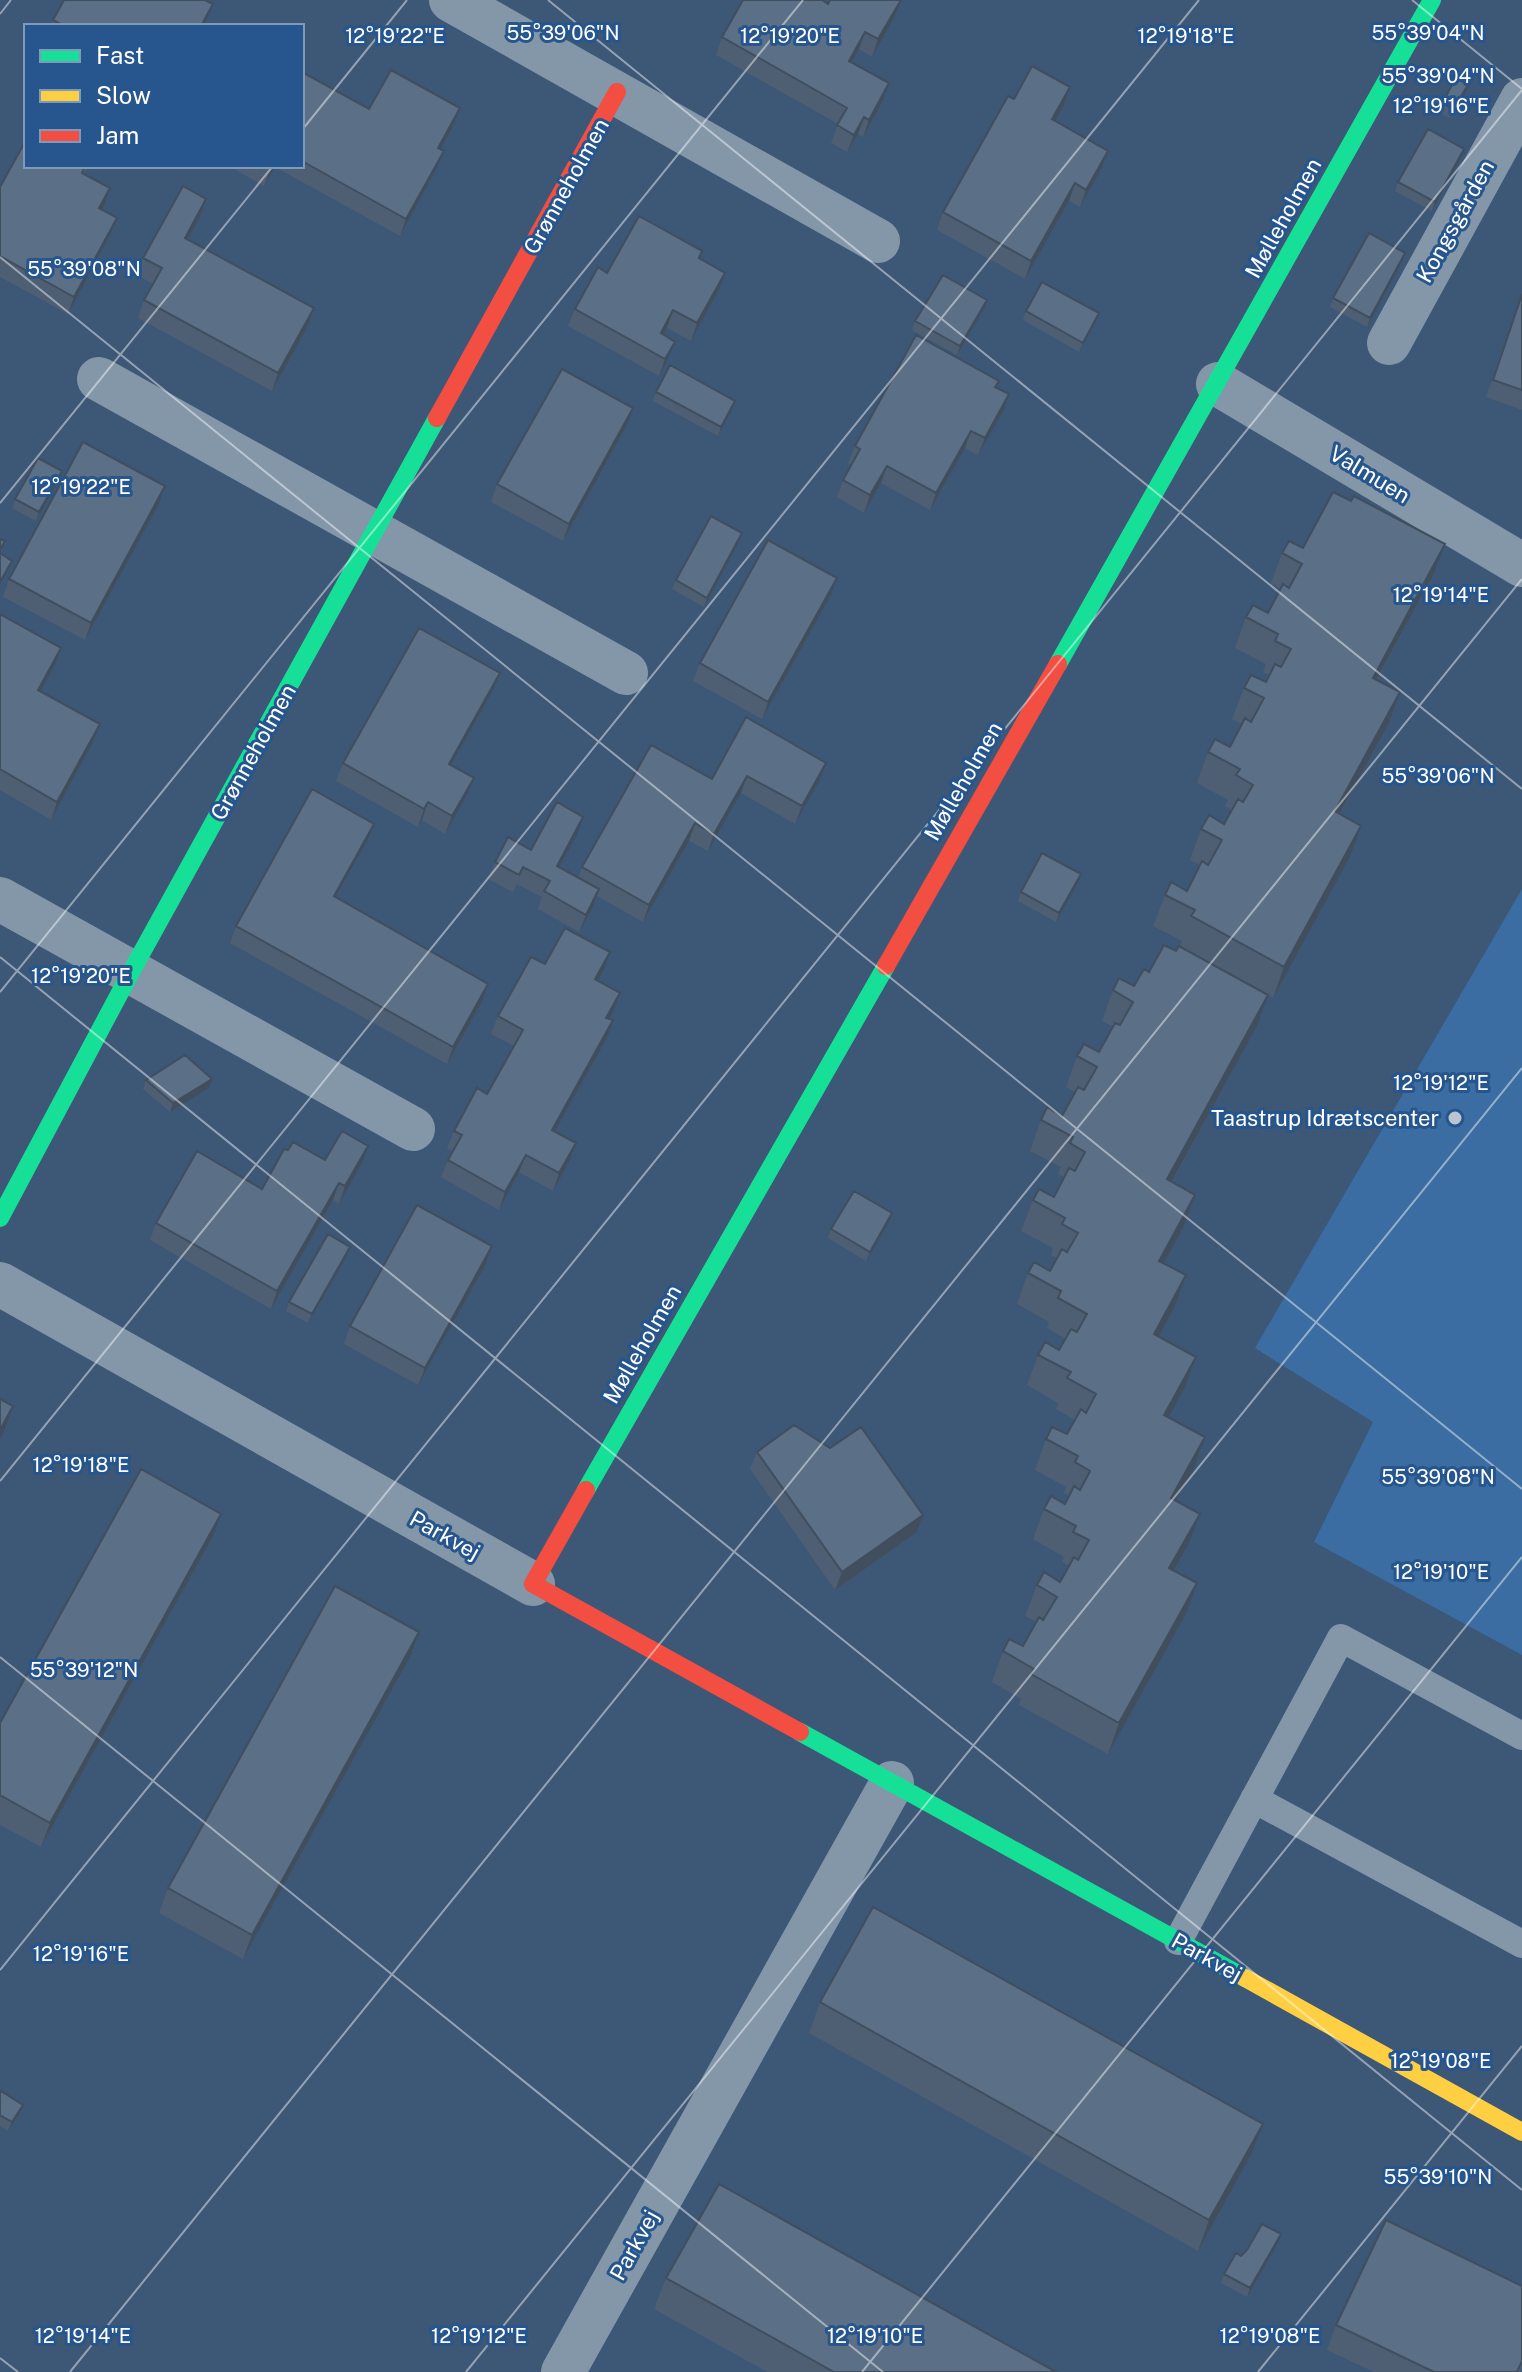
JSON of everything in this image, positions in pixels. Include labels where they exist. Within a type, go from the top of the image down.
[{"type":"street","name":"Grønneholmen","points":[[451,0],[878,241]]},
{"type":"street","name":"Mølleholmen","points":[[533,1584],[1218,384],[1432,0]]},
{"type":"street","name":"Grønneholmen","points":[[0,1218],[131,972],[617,92]]},
{"type":"street","name":"Kongsgården","points":[[1389,343],[1522,100]]},
{"type":"street","points":[[99,379],[626,673]]},
{"type":"street","name":"Valmuen","points":[[1218,384],[1522,565]]},
{"type":"street","points":[[0,899],[413,1129]]},
{"type":"street","name":"Parkvej","points":[[0,1284],[533,1584],[1522,2132]]},
{"type":"street","name":"Parkvej","points":[[563,2372],[892,1783]]},
{"type":"lane","points":[[1178,1941],[1341,1638],[1522,1736]]},
{"type":"lane","points":[[1254,1799],[1522,1944]]},
{"type":"shaded area","name":"Taastrup Idrætscenter","points":[[1522,889],[1522,1655],[1314,1542],[1373,1422],[1255,1348]]},
{"type":"building","points":[[64,0],[205,0],[213,4],[202,24],[60,24],[53,20]]},
{"type":"building","points":[[743,0],[822,0],[828,4],[830,0],[901,0],[878,39],[865,32],[849,61],[889,83],[869,120],[864,117],[854,135],[837,125],[847,108],[722,37]]},
{"type":"building","points":[[1032,66],[1070,87],[1052,119],[1108,151],[1086,190],[1075,183],[1031,261],[943,212],[1008,96],[1014,99]]},
{"type":"building","points":[[391,70],[460,108],[438,148],[444,151],[406,219],[304,162],[304,73],[369,109]]},
{"type":"building","points":[[1456,78],[1468,85],[1453,109],[1442,103]]},
{"type":"building","points":[[1428,129],[1464,149],[1435,202],[1398,182]]},
{"type":"building","points":[[24,144],[24,168],[84,168],[82,173],[110,188],[99,208],[117,218],[74,297],[0,256],[0,187]]},
{"type":"building","points":[[183,186],[206,199],[185,238],[314,308],[278,373],[144,300],[162,268],[143,258]]},
{"type":"building","points":[[639,216],[702,251],[699,258],[725,273],[697,323],[673,310],[661,333],[675,342],[665,359],[575,309],[598,267],[607,273]]},
{"type":"building","points":[[1369,233],[1405,253],[1370,318],[1333,298]]},
{"type":"building","points":[[943,275],[987,300],[960,346],[915,321]]},
{"type":"building","points":[[1042,282],[1099,313],[1083,343],[1026,311]]},
{"type":"building","points":[[1522,294],[1522,390],[1493,380]]},
{"type":"building","points":[[916,335],[999,381],[995,387],[1009,394],[985,438],[971,431],[936,493],[887,466],[870,495],[843,480],[860,449],[855,446]]},
{"type":"building","points":[[670,365],[735,401],[721,427],[656,392]]},
{"type":"building","points":[[562,369],[633,408],[569,524],[497,484]]},
{"type":"building","points":[[83,442],[165,486],[91,623],[9,579]]},
{"type":"building","points":[[38,458],[62,471],[39,512],[15,499]]},
{"type":"building","points":[[1333,492],[1351,501],[1354,496],[1445,544],[1373,678],[1400,692],[1335,811],[1361,826],[1284,967],[1191,916],[1195,910],[1165,895],[1171,882],[1187,891],[1202,861],[1208,865],[1222,840],[1201,829],[1209,815],[1224,824],[1238,799],[1243,802],[1253,785],[1236,775],[1240,769],[1208,752],[1215,739],[1230,747],[1245,718],[1251,722],[1264,698],[1244,688],[1251,675],[1266,682],[1275,664],[1281,667],[1291,649],[1275,641],[1278,634],[1246,617],[1253,605],[1268,613],[1283,584],[1289,588],[1302,564],[1282,553],[1289,541],[1303,548]]},
{"type":"building","points":[[711,516],[742,533],[707,598],[676,580]]},
{"type":"building","points":[[768,540],[837,578],[768,702],[700,663]]},
{"type":"building","points":[[0,553],[12,561],[0,582]]},
{"type":"building","points":[[0,614],[61,648],[38,690],[100,724],[57,802],[0,769]]},
{"type":"building","points":[[419,628],[500,673],[449,764],[474,778],[452,816],[428,802],[424,809],[343,763]]},
{"type":"building","points":[[746,717],[826,763],[802,806],[747,776],[714,834],[695,823],[649,905],[582,867],[651,745],[712,779]]},
{"type":"building","points":[[312,789],[374,824],[334,896],[488,984],[453,1047],[236,926]]},
{"type":"building","points":[[557,802],[583,817],[557,866],[599,889],[586,915],[544,891],[550,881],[523,867],[519,875],[495,862],[508,837],[531,850]]},
{"type":"building","points":[[1042,853],[1081,874],[1059,913],[1021,892]]},
{"type":"building","points":[[565,928],[610,952],[595,979],[620,993],[606,1018],[613,1020],[552,1130],[576,1143],[559,1173],[526,1155],[505,1192],[448,1160],[462,1135],[454,1131],[477,1088],[487,1094],[523,1030],[498,1016],[531,957],[545,964]]},
{"type":"building","points":[[1164,945],[1176,951],[1179,946],[1268,995],[1167,1179],[1195,1195],[1159,1261],[1186,1275],[1154,1334],[1196,1357],[1164,1415],[1205,1437],[1171,1498],[1200,1514],[1169,1568],[1197,1583],[1119,1723],[1031,1674],[1034,1669],[1003,1651],[1009,1639],[1023,1646],[1039,1617],[1043,1620],[1057,1597],[1037,1585],[1044,1572],[1060,1582],[1074,1557],[1078,1560],[1089,1540],[1073,1532],[1076,1526],[1044,1509],[1051,1496],[1065,1504],[1074,1486],[1080,1490],[1090,1471],[1075,1462],[1078,1456],[1046,1439],[1052,1427],[1067,1434],[1081,1409],[1086,1413],[1096,1394],[1067,1378],[1071,1372],[1038,1355],[1045,1342],[1059,1350],[1071,1329],[1077,1332],[1087,1314],[1058,1298],[1061,1291],[1028,1273],[1034,1262],[1050,1271],[1062,1249],[1067,1252],[1078,1233],[1062,1224],[1065,1218],[1033,1200],[1039,1189],[1054,1197],[1069,1168],[1075,1171],[1085,1152],[1070,1143],[1073,1137],[1041,1120],[1047,1107],[1062,1116],[1078,1087],[1084,1090],[1097,1067],[1077,1056],[1084,1044],[1099,1052],[1115,1023],[1120,1025],[1133,1002],[1113,990],[1119,978],[1134,986],[1144,969],[1149,972]]},
{"type":"building","points":[[185,1055],[212,1079],[173,1103],[146,1080]]},
{"type":"building","points":[[342,1131],[368,1146],[345,1186],[339,1183],[277,1291],[156,1223],[197,1151],[262,1189],[284,1149],[288,1150],[293,1142],[325,1160]]},
{"type":"building","points":[[854,1191],[892,1213],[870,1252],[831,1229]]},
{"type":"building","points":[[417,1205],[492,1246],[425,1368],[350,1326]]},
{"type":"building","points":[[328,1234],[350,1247],[312,1314],[289,1302]]},
{"type":"building","points":[[0,1399],[13,1406],[0,1430]]},
{"type":"building","points":[[794,1425],[830,1448],[861,1427],[923,1515],[842,1572],[757,1452]]},
{"type":"building","points":[[141,1469],[221,1514],[50,1823],[0,1795],[0,1723]]},
{"type":"building","points":[[335,1586],[419,1632],[252,1935],[168,1888]]},
{"type":"building","points":[[873,1907],[1263,2124],[1209,2220],[820,2002]]},
{"type":"building","points":[[1,2091],[23,2105],[12,2122],[0,2115]]},
{"type":"building","points":[[719,2184],[1056,2372],[834,2372],[666,2278]]},
{"type":"building","points":[[1386,2220],[1522,2286],[1522,2361],[1517,2372],[1434,2372],[1336,2325]]},
{"type":"building","points":[[1262,2224],[1281,2234],[1250,2288],[1224,2274],[1236,2253],[1241,2256],[1247,2250]]},
{"type":"traffic: fast","points":[[1058,664],[1432,0]]},
{"type":"traffic: fast","points":[[0,1218],[131,972],[437,418]]},
{"type":"traffic: fast","points":[[586,1490],[886,966]]},
{"type":"traffic: fast","points":[[800,1732],[1245,1978]]},
{"type":"traffic: slow","points":[[1245,1978],[1522,2132]]},
{"type":"traffic: jam","points":[[437,418],[617,92]]},
{"type":"traffic: jam","points":[[886,966],[1058,664]]},
{"type":"traffic: jam","points":[[586,1490],[533,1584],[800,1732]]},
{"type":"place","name":"Taastrup Idrætscenter","points":[[1455,1118]]}]
